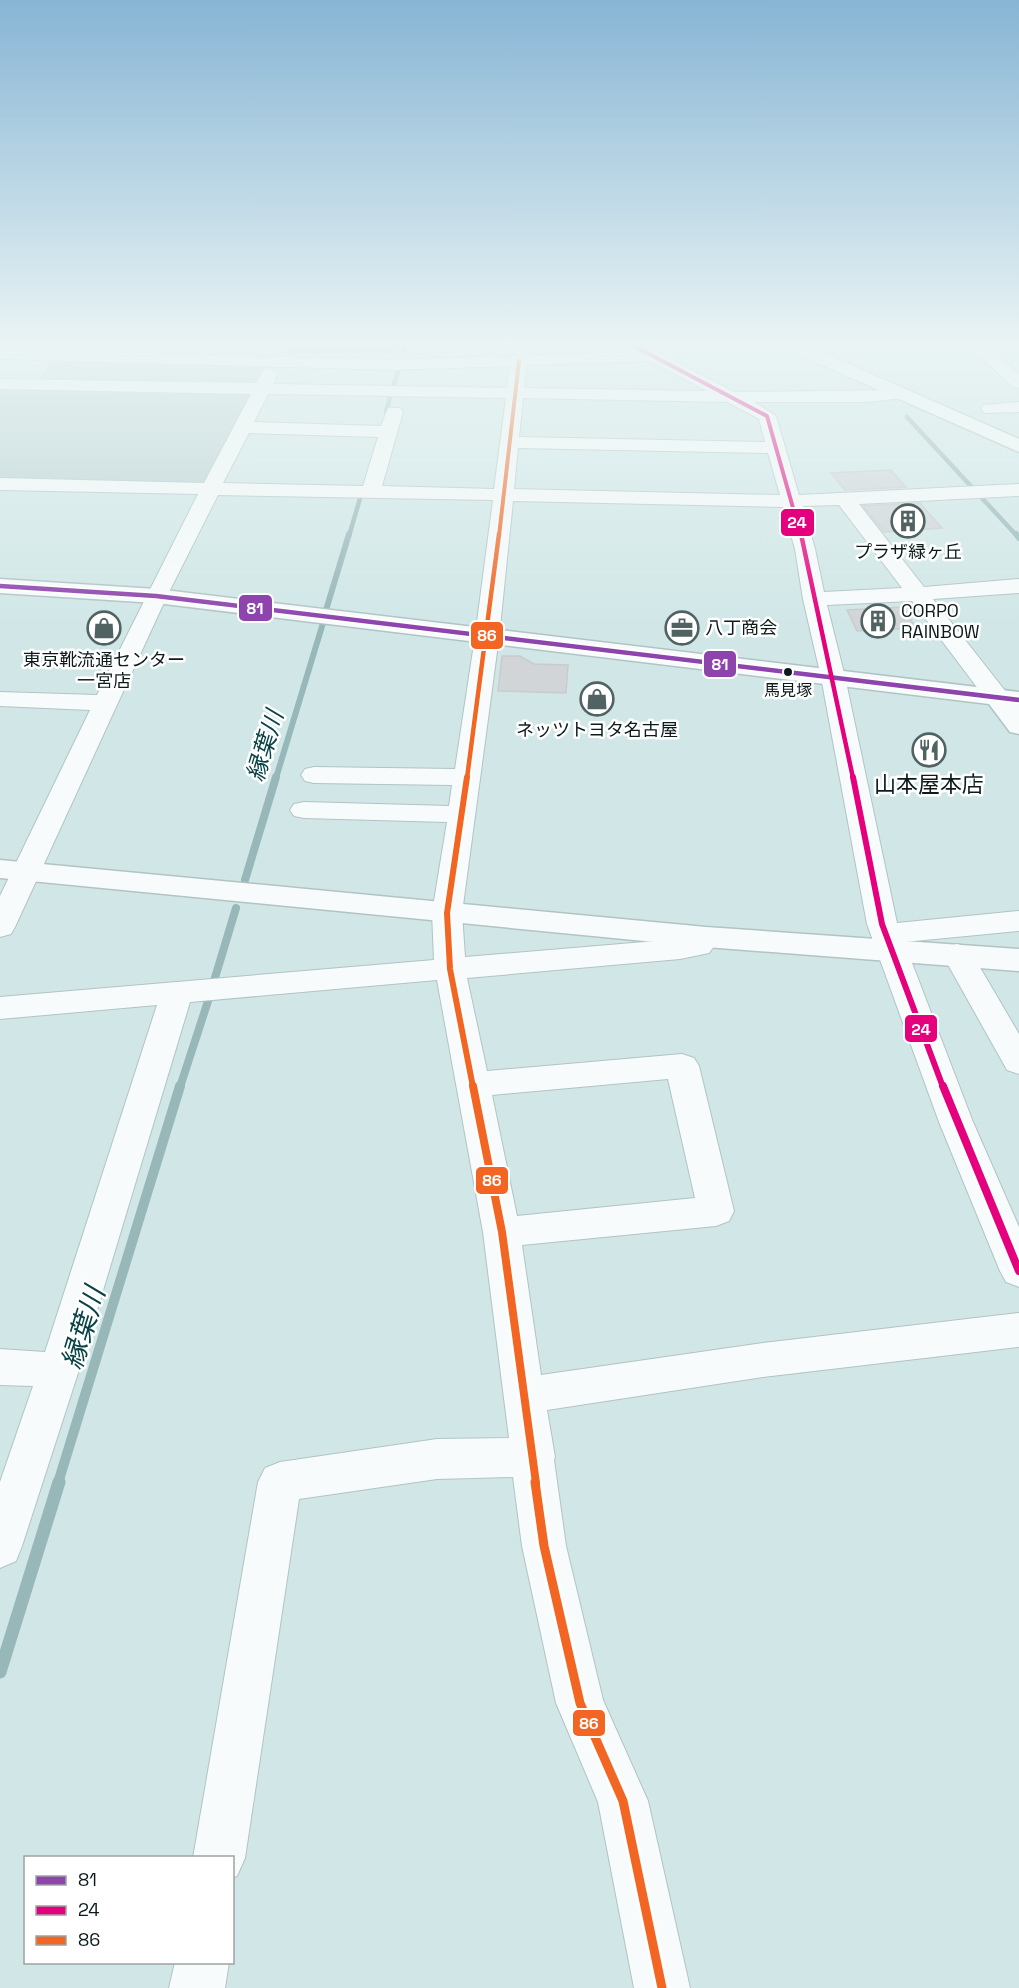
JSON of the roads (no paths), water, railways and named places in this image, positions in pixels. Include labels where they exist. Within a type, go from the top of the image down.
[{"type":"main road","points":[[1002,439],[1019,446]]},
{"type":"main road","points":[[0,586],[156,596],[1008,699],[1019,726]]},
{"type":"main road","points":[[13,870],[706,937],[888,942],[957,954],[1019,960]]},
{"type":"street","points":[[0,927],[13,870],[106,703],[156,596],[237,439]]},
{"type":"street","points":[[371,491],[386,439]]},
{"type":"street","points":[[512,439],[487,637],[447,913],[450,969],[475,1084],[502,1232],[526,1395],[544,1546],[580,1703],[623,1802],[662,1988]]},
{"type":"street","points":[[773,439],[805,549],[888,942],[957,1122],[1009,1219],[1019,1271]]},
{"type":"street","points":[[512,442],[775,448]]},
{"type":"street","points":[[0,484],[791,501],[1019,490]]},
{"type":"street","points":[[845,499],[917,594],[1008,699]]},
{"type":"street","points":[[814,599],[1019,586]]},
{"type":"street","points":[[0,699],[106,703]]},
{"type":"street","points":[[314,774],[465,777]]},
{"type":"street","points":[[304,810],[460,814]]},
{"type":"street","points":[[888,942],[1019,921]]},
{"type":"street","points":[[0,1008],[680,949],[698,946],[706,937]]},
{"type":"street","points":[[957,954],[1019,1062]]},
{"type":"street","points":[[0,1546],[60,1370],[177,993]]},
{"type":"street","points":[[475,1084],[682,1066],[716,1211],[502,1232]]},
{"type":"street","points":[[526,1395],[763,1360],[1019,1330]]},
{"type":"street","points":[[0,1366],[60,1370]]},
{"type":"street","points":[[219,1856],[280,1482],[437,1459],[534,1457]]},
{"type":"street","points":[[198,1988],[202,1964]]},
{"type":"waterway","points":[[927,439],[1017,536]]},
{"type":"waterway","name":"縁葉川","points":[[349,536],[361,495]]},
{"type":"waterway","name":"縁葉川","points":[[326,610],[349,534]]},
{"type":"waterway","points":[[1016,534],[1019,538]]},
{"type":"waterway","name":"縁葉川","points":[[276,778],[323,623]]},
{"type":"waterway","name":"縁葉川","points":[[245,880],[276,777]]},
{"type":"waterway","name":"縁葉川","points":[[214,981],[236,908]]},
{"type":"waterway","name":"縁葉川","points":[[180,1087],[209,998]]},
{"type":"waterway","name":"縁葉川","points":[[58,1483],[180,1086]]},
{"type":"waterway","name":"縁葉川","points":[[0,1672],[59,1482]]},
{"type":"place","name":"プラザ緑ヶ丘","points":[[908,521]]},
{"type":"place","name":"CORPO RAINBOW","points":[[878,621]]},
{"type":"place","name":"東京靴流通センター 一宮店","points":[[104,628]]},
{"type":"place","name":"八丁商会","points":[[682,628]]},
{"type":"place","name":"馬見塚","points":[[788,672]]},
{"type":"place","name":"ネッツトヨタ名古屋","points":[[597,699]]},
{"type":"place","name":"山本屋本店","points":[[929,750]]}]
